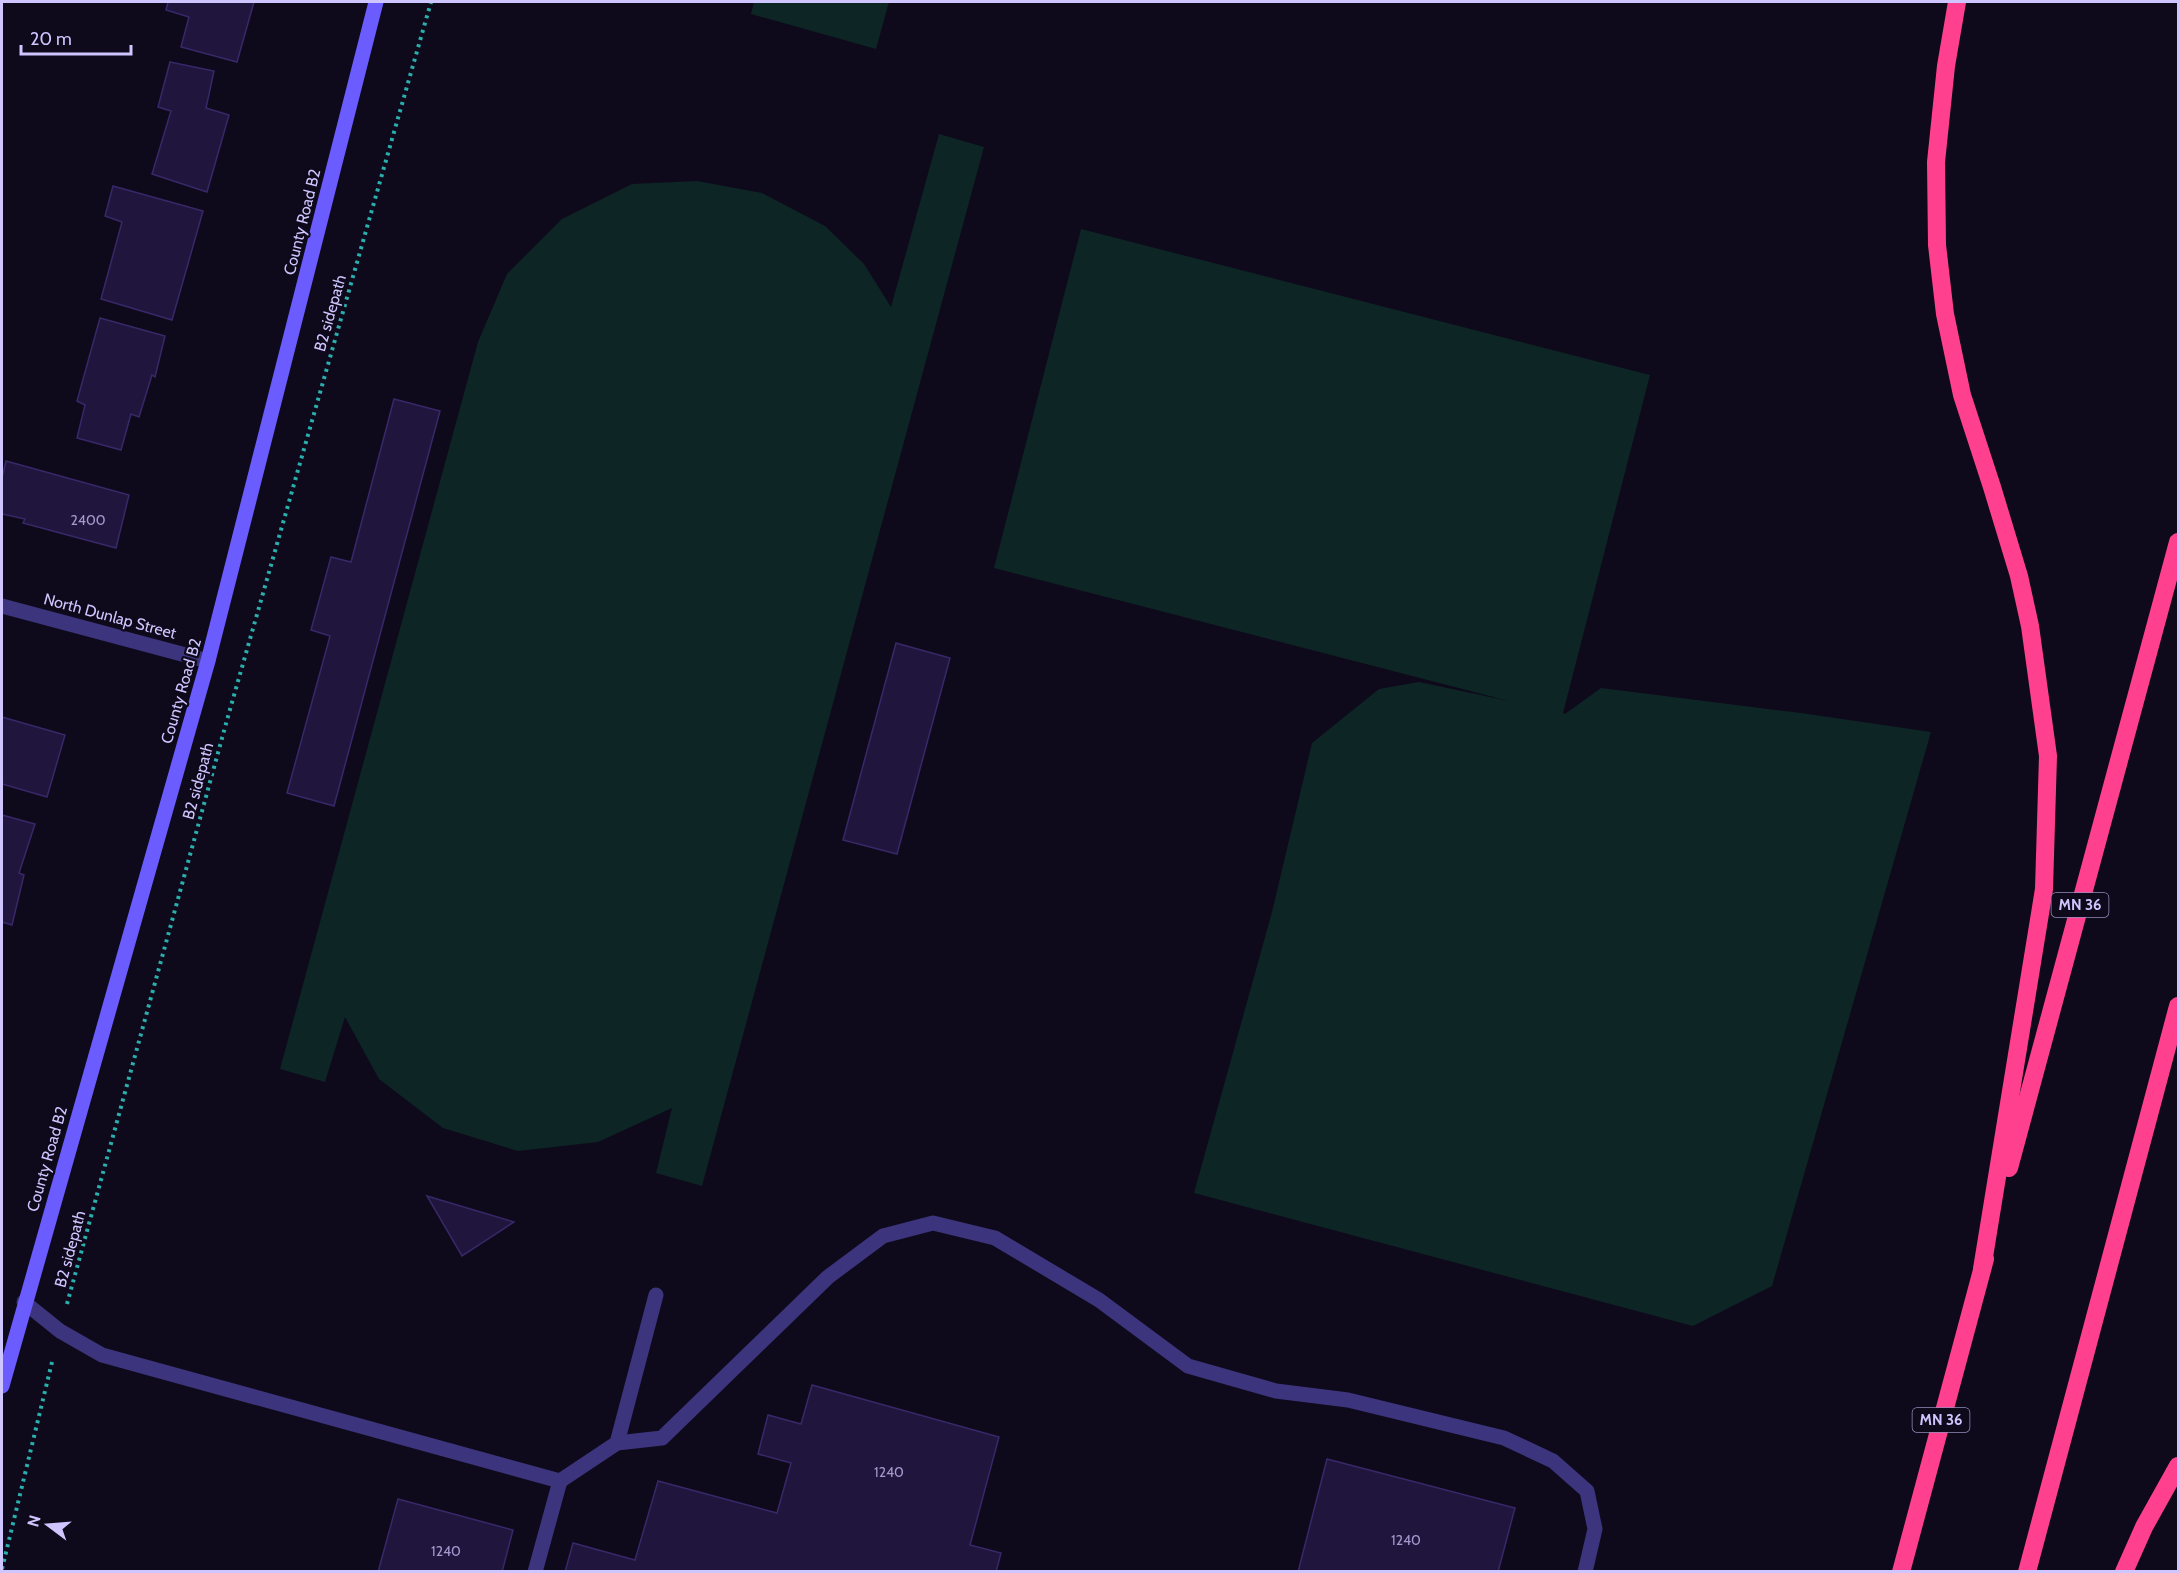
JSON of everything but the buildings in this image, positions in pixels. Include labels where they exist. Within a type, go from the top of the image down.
[{"type":"highway","points":[[1957,2],[1946,66],[1936,162],[1937,245],[1945,314],[1962,395],[2019,576],[2030,626],[2048,756],[2044,889],[1982,1269]]},
{"type":"highway","name":"MN 36","points":[[1901,1572],[2178,542]]},
{"type":"highway","points":[[2026,1572],[2178,1006]]},
{"type":"highway","points":[[2124,1572],[2144,1527],[2178,1466]]},
{"type":"street","name":"County Road B2","points":[[2,1386],[208,661],[376,2]]},
{"type":"street","name":"North Dunlap Street","points":[[2,606],[208,661]]},
{"type":"street","points":[[535,1572],[560,1481],[617,1443],[662,1438],[828,1277],[883,1236],[933,1223],[995,1238],[1099,1300],[1188,1366],[1276,1391],[1348,1400],[1504,1438],[1553,1461],[1587,1491],[1595,1529],[1585,1572]]},
{"type":"street","points":[[617,1443],[656,1295]]},
{"type":"street","points":[[24,1302],[60,1331],[102,1355],[560,1481]]},
{"type":"path","name":"B2 sidepath","points":[[2,1569],[60,1331],[227,720],[431,2]]},
{"type":"green space","points":[[754,2],[889,2],[876,49],[751,14]]},
{"type":"green space","points":[[939,134],[984,147],[702,1186],[656,1173],[672,1108],[598,1142],[518,1151],[443,1128],[379,1079],[345,1017],[325,1082],[280,1069],[478,342],[507,274],[562,219],[632,184],[697,181],[762,193],[825,226],[864,264],[891,307]]},
{"type":"green space","points":[[1081,229],[1650,375],[1563,713],[1565,714],[1601,688],[1931,732],[1772,1286],[1693,1326],[1194,1193],[1272,912],[1312,743],[1379,689],[1419,682],[1509,701],[994,568]]}]
